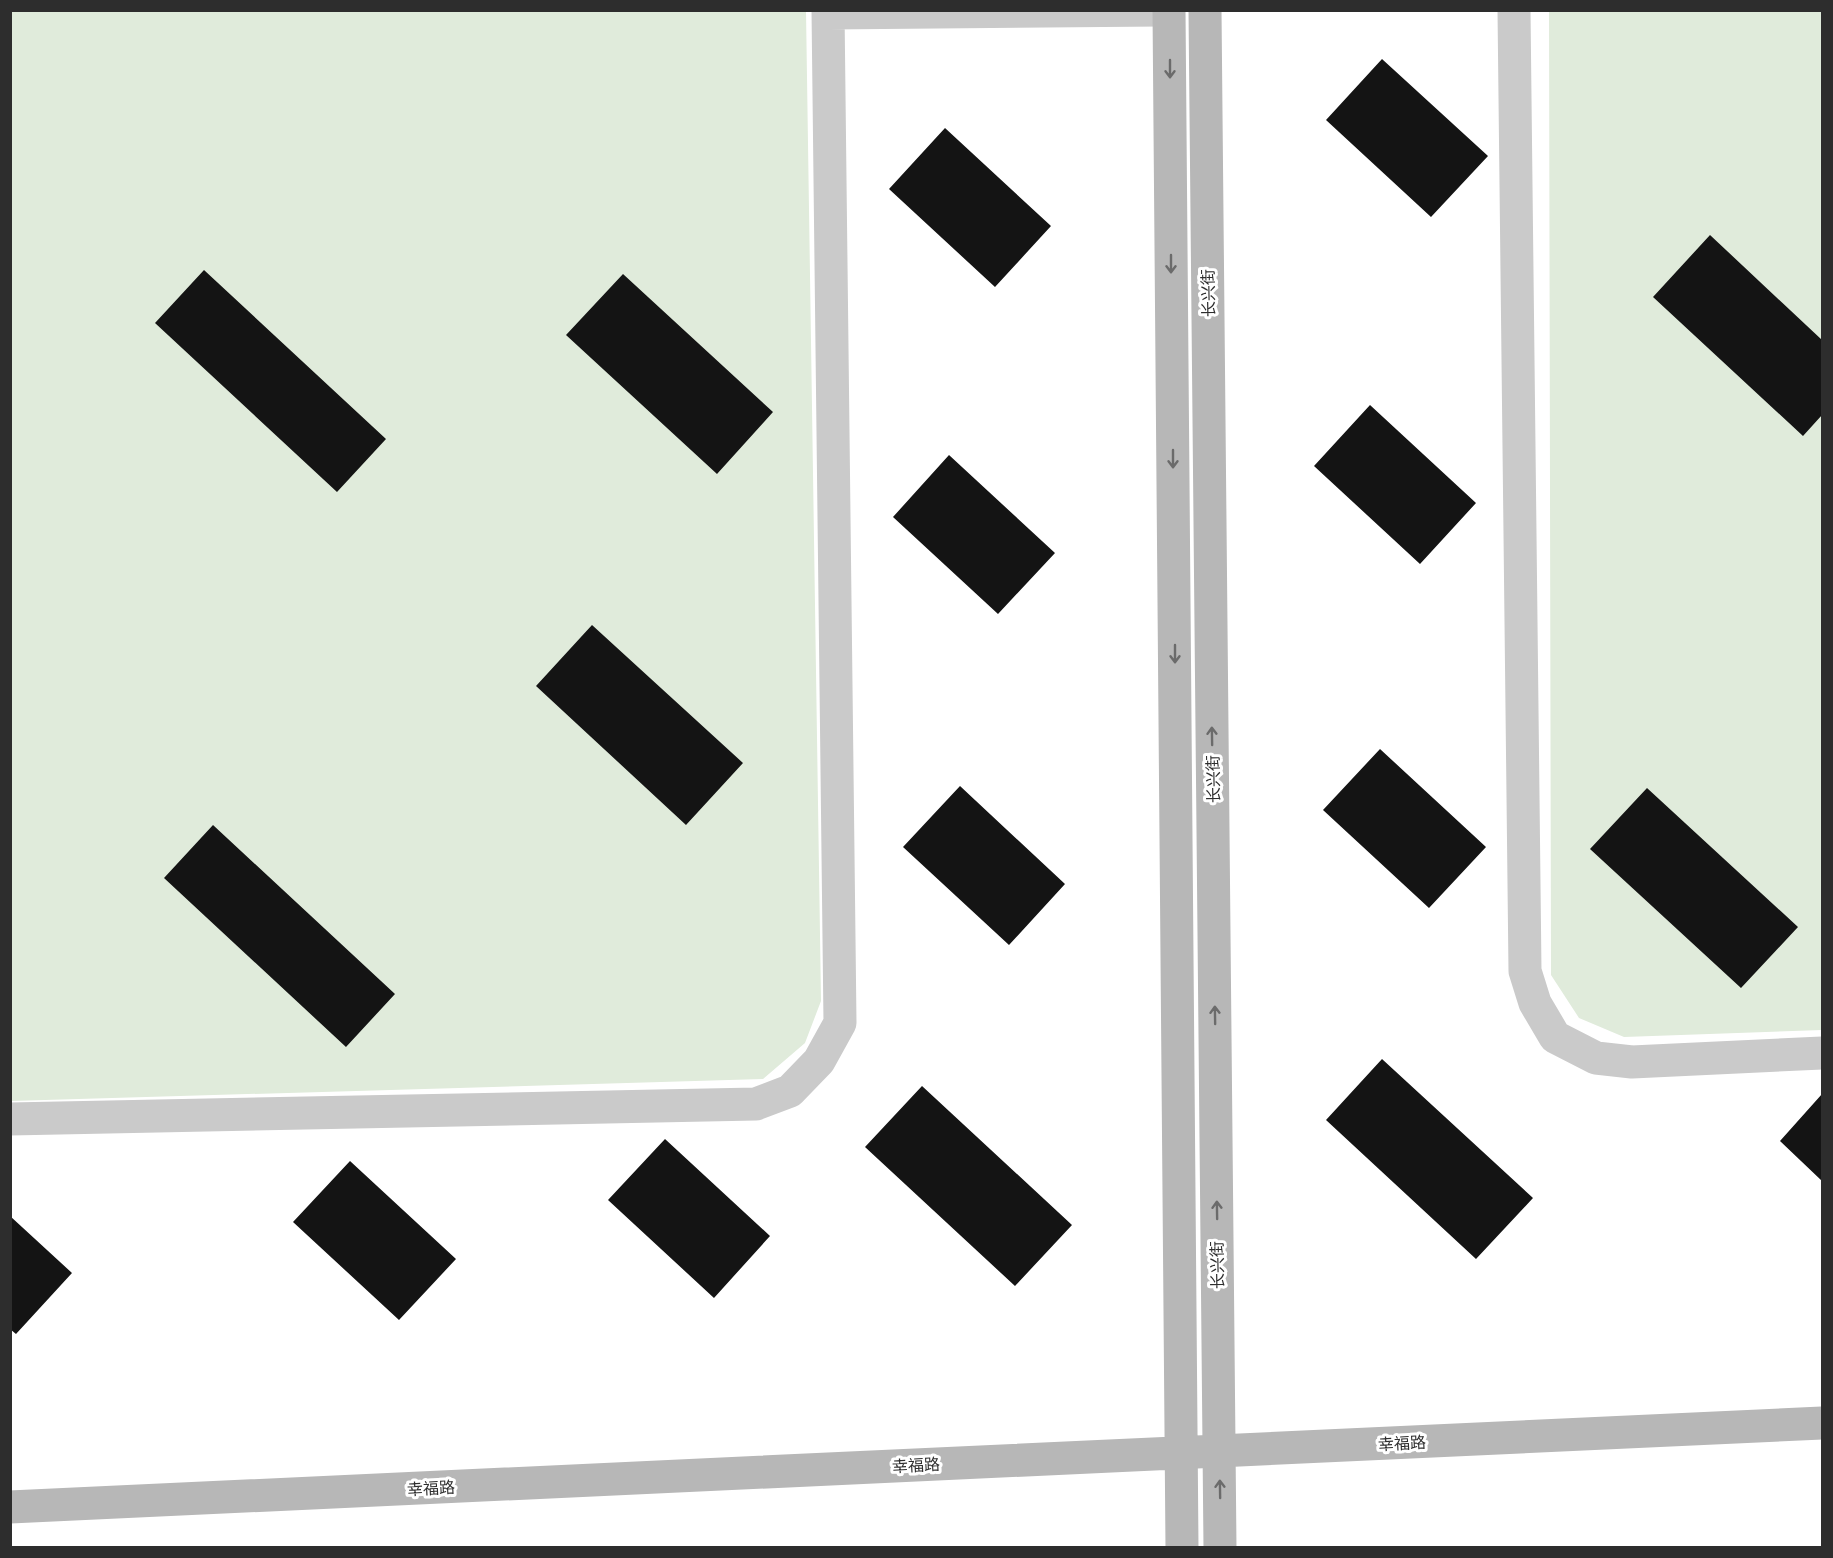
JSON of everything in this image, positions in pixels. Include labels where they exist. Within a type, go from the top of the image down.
[{"type":"street","points":[[10,1119],[756,1104],[790,1091],[819,1060],[840,1023],[828,12],[1161,10]]},
{"type":"street","points":[[1169,10],[1182,1548]]},
{"type":"street","name":"长兴街","points":[[1205,10],[1220,1548]]},
{"type":"street","points":[[1514,10],[1525,971],[1535,1003],[1556,1037],[1596,1058],[1632,1062],[1822,1053]]},
{"type":"street","name":"幸福路","points":[[10,1508],[1822,1423]]},
{"type":"green space","points":[[10,11],[806,11],[821,1001],[805,1043],[763,1079],[11,1101]]},
{"type":"green space","points":[[1549,11],[1822,11],[1822,1030],[1624,1037],[1579,1018],[1551,975]]},
{"type":"building","points":[[1382,59],[1488,156],[1431,217],[1326,120]]},
{"type":"building","points":[[945,128],[1051,226],[995,287],[889,189]]},
{"type":"building","points":[[1710,235],[1822,340],[1822,415],[1803,436],[1653,297]]},
{"type":"building","points":[[204,270],[386,439],[337,492],[155,323]]},
{"type":"building","points":[[623,274],[773,412],[717,474],[566,335]]},
{"type":"building","points":[[1370,405],[1476,503],[1420,564],[1314,466]]},
{"type":"building","points":[[949,455],[1055,553],[998,614],[893,517]]},
{"type":"building","points":[[592,625],[743,763],[686,825],[536,686]]},
{"type":"building","points":[[1380,749],[1486,847],[1429,908],[1323,810]]},
{"type":"building","points":[[960,786],[1065,884],[1009,945],[903,847]]},
{"type":"building","points":[[1647,788],[1798,927],[1741,988],[1590,849]]},
{"type":"building","points":[[213,825],[395,994],[346,1047],[164,878]]},
{"type":"building","points":[[1382,1059],[1533,1198],[1476,1259],[1326,1120]]},
{"type":"building","points":[[922,1086],[1072,1225],[1015,1286],[865,1147]]},
{"type":"building","points":[[1822,1094],[1822,1181],[1780,1141]]},
{"type":"building","points":[[665,1139],[770,1236],[714,1298],[608,1200]]},
{"type":"building","points":[[350,1161],[456,1259],[399,1320],[293,1222]]},
{"type":"building","points":[[10,1216],[72,1273],[16,1334],[10,1329]]}]
